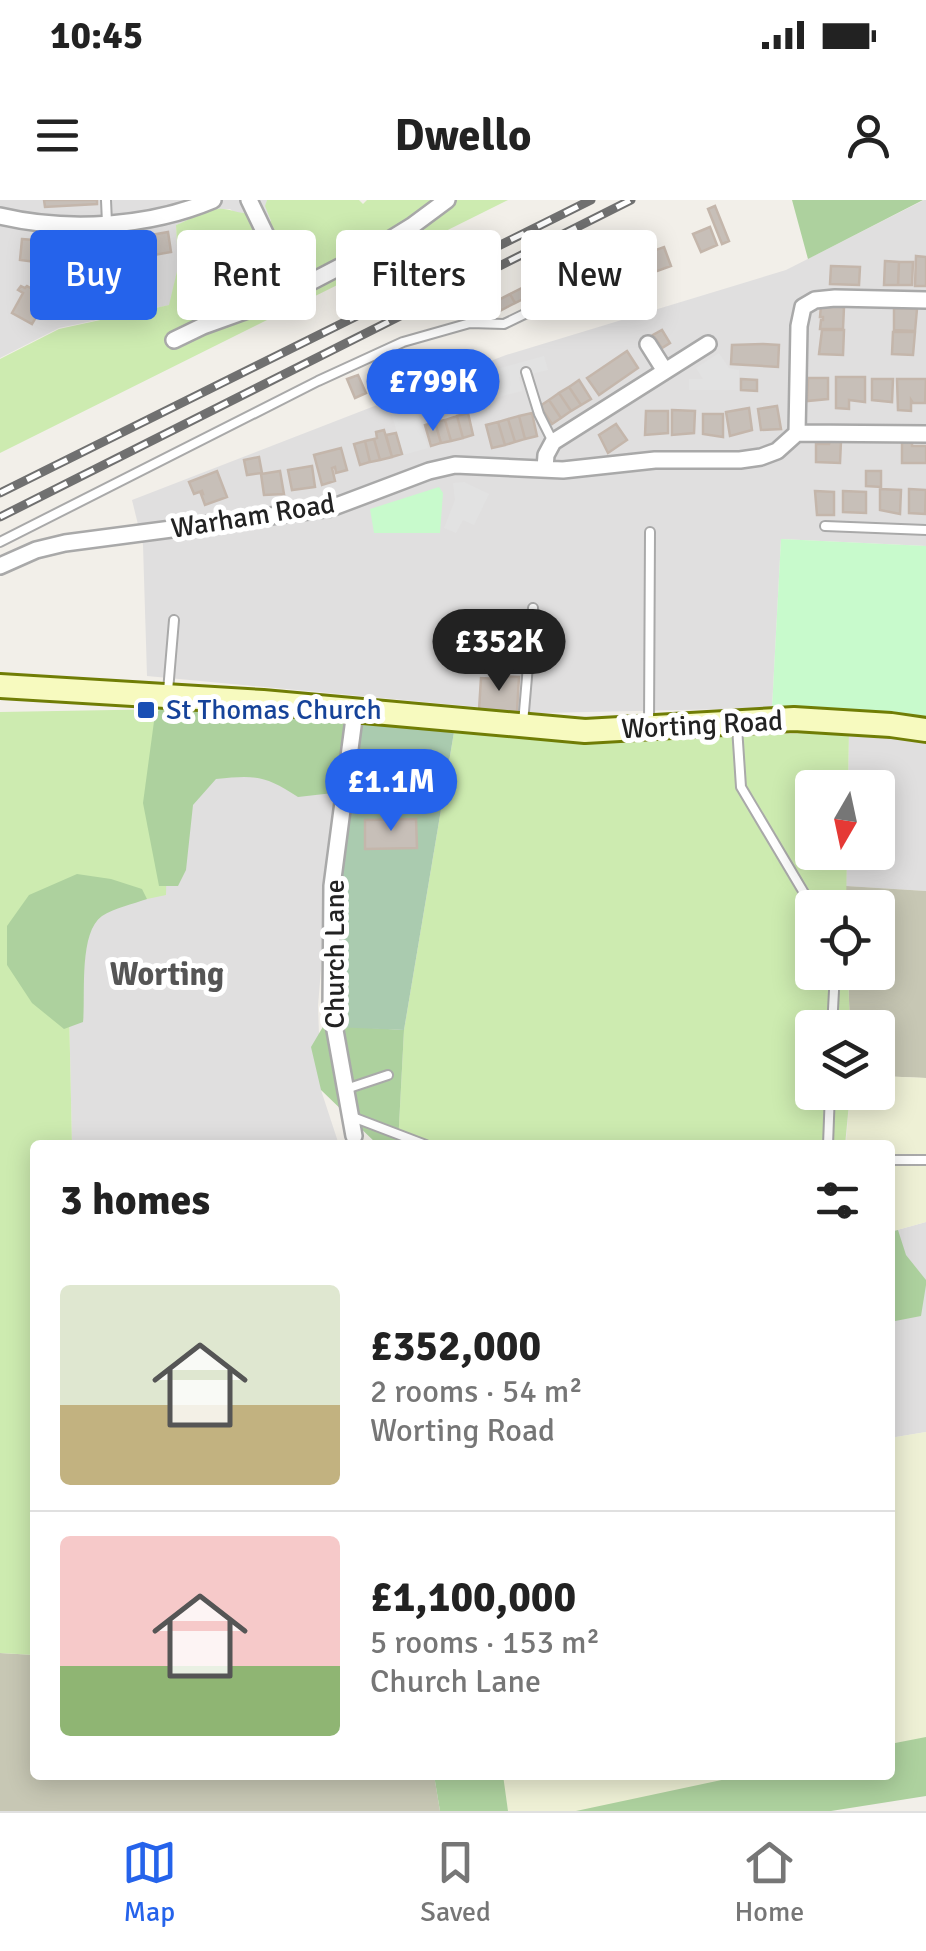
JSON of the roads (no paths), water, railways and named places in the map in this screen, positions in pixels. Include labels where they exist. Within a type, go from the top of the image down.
[{"type":"main road","name":"Worting Road","points":[[0,686],[168,695],[586,732],[794,719],[926,730]]},
{"type":"street","points":[[0,216],[107,223],[156,218],[213,200]]},
{"type":"street","points":[[249,200],[264,230]]},
{"type":"street","points":[[316,279],[395,237],[447,200]]},
{"type":"street","points":[[926,300],[835,298],[815,300],[803,307],[799,326],[797,433],[926,434]]},
{"type":"street","points":[[174,340],[223,320]]},
{"type":"street","points":[[648,344],[665,371]]},
{"type":"street","points":[[545,468],[553,442],[708,344]]},
{"type":"street","name":"Warham Road","points":[[0,566],[65,542],[332,508],[430,471],[455,466],[563,470],[654,460],[740,460],[777,451],[797,433]]},
{"type":"street","name":"Church Lane","points":[[354,1136],[331,1008],[332,886],[355,710]]},
{"type":"lane","points":[[106,200],[107,223]]},
{"type":"lane","points":[[78,224],[78,230]]},
{"type":"lane","points":[[0,542],[403,342],[470,323],[504,324],[521,316]]},
{"type":"lane","points":[[526,372],[553,442]]},
{"type":"lane","points":[[825,526],[926,530]]},
{"type":"lane","points":[[649,729],[650,532]]},
{"type":"lane","points":[[523,726],[533,608]]},
{"type":"lane","points":[[168,695],[174,620]]},
{"type":"lane","points":[[736,722],[741,787],[802,890]]},
{"type":"lane","points":[[346,1088],[388,1075]]},
{"type":"lane","points":[[828,1140],[829,1110]]},
{"type":"lane","points":[[350,1116],[408,1140]]},
{"type":"lane","points":[[895,1160],[926,1160]]},
{"type":"railway","points":[[0,493],[591,200]]},
{"type":"railway","points":[[0,517],[631,200]]},
{"type":"place","name":"St Thomas Church","points":[[146,710]]},
{"type":"district","name":"Worting","points":[[167,974]]}]
